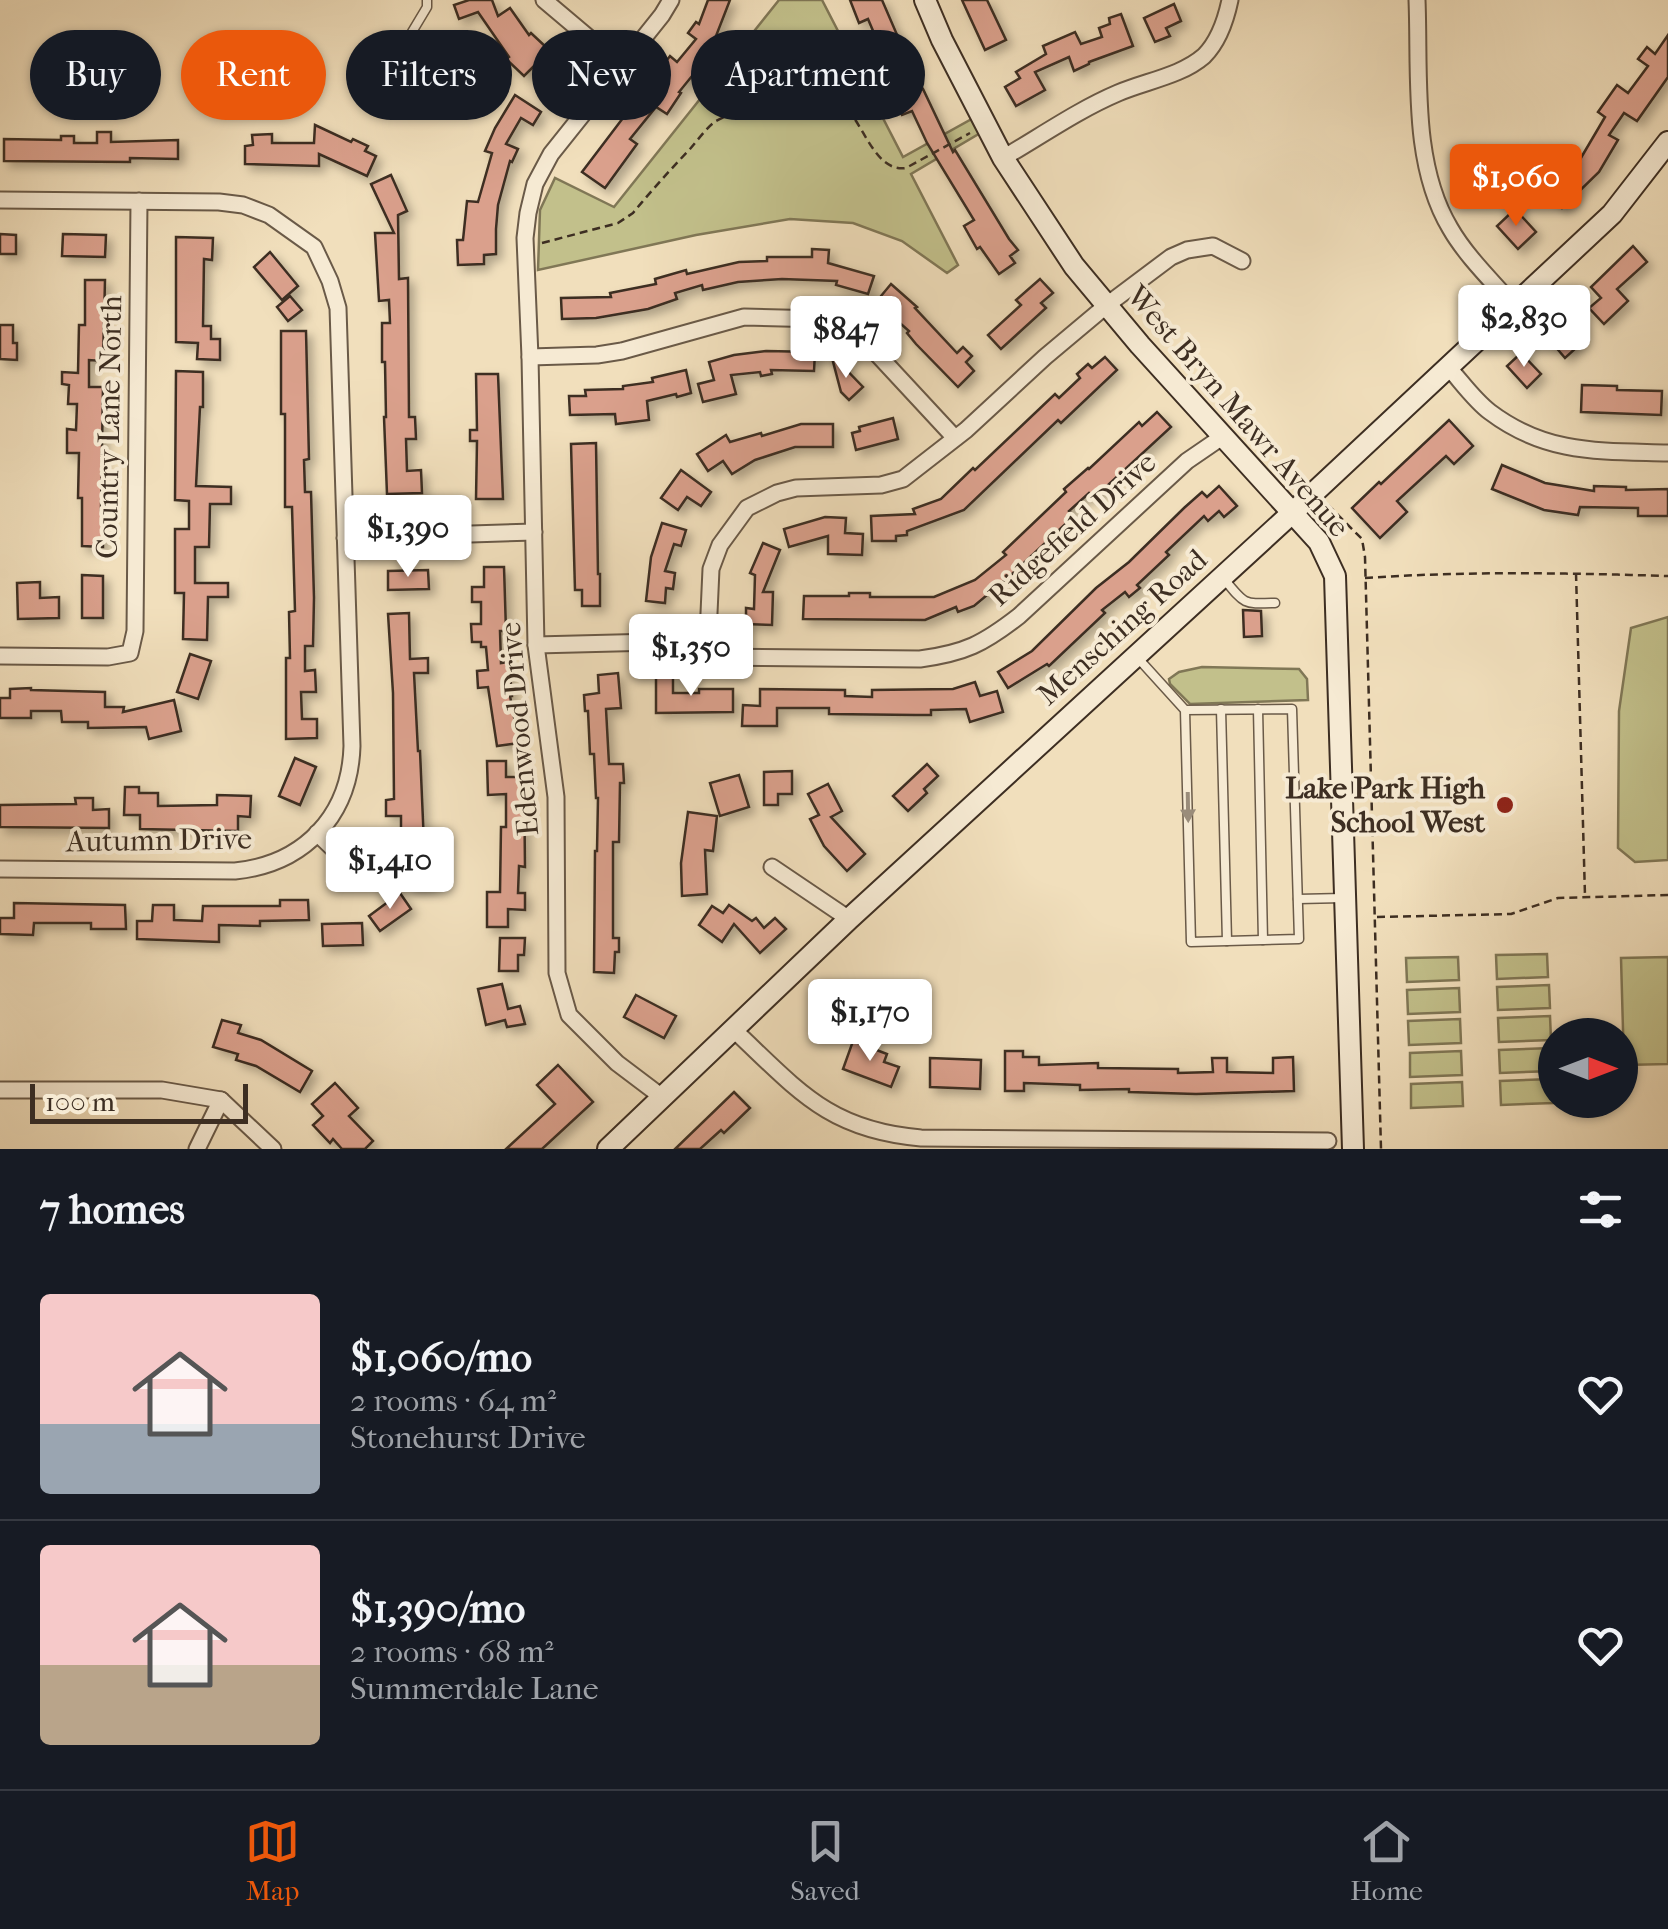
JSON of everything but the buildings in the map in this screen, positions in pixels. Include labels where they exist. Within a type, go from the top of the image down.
[{"type":"street","points":[[544,0],[580,30]]},
{"type":"street","name":"Edenwood Drive","points":[[648,30],[671,0]]},
{"type":"street","name":"West Bryn Mawr Avenue","points":[[925,0],[984,125],[1074,266],[1319,542],[1336,576],[1352,1149]]},
{"type":"street","points":[[1003,158],[1096,104],[1178,71],[1204,55],[1220,30],[1230,0]]},
{"type":"street","points":[[1417,0],[1422,132],[1427,172],[1436,201],[1463,247],[1514,306]]},
{"type":"street","name":"Edenwood Drive","points":[[577,120],[551,154],[535,184],[526,245],[536,645],[556,797],[558,973],[569,1014],[617,1063],[662,1097]]},
{"type":"street","name":"Mensching Road","points":[[608,1149],[849,919],[1612,214],[1668,142]]},
{"type":"street","points":[[0,200],[219,202],[269,215],[314,246],[338,308],[352,762],[343,797],[330,820],[314,836],[348,863]]},
{"type":"street","name":"Country Lane North","points":[[0,656],[108,657],[130,653],[135,631],[139,201]]},
{"type":"street","points":[[707,657],[711,569],[720,545],[746,508],[796,488],[882,485],[903,478],[1151,270],[1187,250],[1213,246],[1242,260]]},
{"type":"street","points":[[530,357],[622,351],[744,317],[822,318],[865,341],[955,438]]},
{"type":"street","points":[[1448,367],[1489,412],[1538,439],[1586,451],[1668,452]]},
{"type":"street","name":"Ridgefield Drive","points":[[536,645],[655,642],[707,657],[920,659],[953,655],[996,634],[1019,616],[1187,461],[1222,437]]},
{"type":"street","points":[[345,538],[534,532]]},
{"type":"street","name":"Autumn Drive","points":[[0,868],[236,871],[286,859],[314,836]]},
{"type":"street","points":[[772,867],[849,919]]},
{"type":"street","points":[[734,1030],[809,1100],[848,1122],[888,1134],[921,1138],[1328,1141]]},
{"type":"street","points":[[0,1090],[162,1090],[222,1100],[273,1149]]},
{"type":"street","points":[[197,1149],[222,1100]]},
{"type":"lane","points":[[413,30],[427,0]]},
{"type":"lane","points":[[1222,576],[1242,600],[1255,604],[1276,602]]},
{"type":"lane","points":[[1136,656],[1185,710],[1191,942],[1299,939],[1292,708],[1185,710]]},
{"type":"lane","points":[[1221,709],[1228,941]]},
{"type":"lane","points":[[1258,709],[1264,940]]},
{"type":"lane","points":[[1298,899],[1345,898]]},
{"type":"path","points":[[526,245],[618,223],[632,213],[716,122],[786,91],[816,90],[841,102],[879,157],[900,169],[984,125]]},
{"type":"path","points":[[1314,492],[1362,539],[1381,1149]]},
{"type":"path","points":[[1576,573],[1586,896]]},
{"type":"path","points":[[1365,578],[1424,574],[1668,576]]},
{"type":"path","points":[[1374,918],[1511,914],[1558,898],[1668,895]]},
{"type":"shaded area","points":[[779,0],[822,0],[837,30],[755,30]]},
{"type":"shaded area","points":[[691,110],[691,120],[884,120],[903,157],[979,115],[987,129],[911,174],[958,265],[947,273],[902,241],[853,223],[790,219],[538,270],[540,210],[555,178],[614,207]]},
{"type":"shaded area","points":[[1668,617],[1668,860],[1635,862],[1618,848],[1619,711],[1631,628]]},
{"type":"shaded area","points":[[1202,667],[1299,669],[1307,679],[1308,700],[1190,704],[1169,679],[1179,672]]},
{"type":"shaded area","points":[[1547,954],[1548,977],[1497,979],[1496,955]]},
{"type":"shaded area","points":[[1458,957],[1459,980],[1407,982],[1406,958]]},
{"type":"shaded area","points":[[1668,957],[1668,1064],[1638,1065],[1638,1018],[1623,1018],[1621,958]]},
{"type":"shaded area","points":[[1549,985],[1550,1008],[1498,1010],[1497,987]]},
{"type":"shaded area","points":[[1459,988],[1460,1012],[1408,1014],[1407,990]]},
{"type":"shaded area","points":[[1550,1016],[1550,1018],[1538,1018],[1538,1040],[1499,1042],[1498,1018]]},
{"type":"shaded area","points":[[1460,1019],[1461,1043],[1409,1045],[1408,1021]]},
{"type":"shaded area","points":[[1538,1048],[1538,1072],[1500,1073],[1499,1050]]},
{"type":"shaded area","points":[[1461,1051],[1462,1075],[1410,1077],[1410,1053]]},
{"type":"shaded area","points":[[1538,1080],[1538,1104],[1501,1105],[1500,1081]]},
{"type":"shaded area","points":[[1462,1082],[1463,1106],[1411,1108],[1411,1084]]},
{"type":"place","name":"Lake Park High School West","points":[[1505,805]]}]
